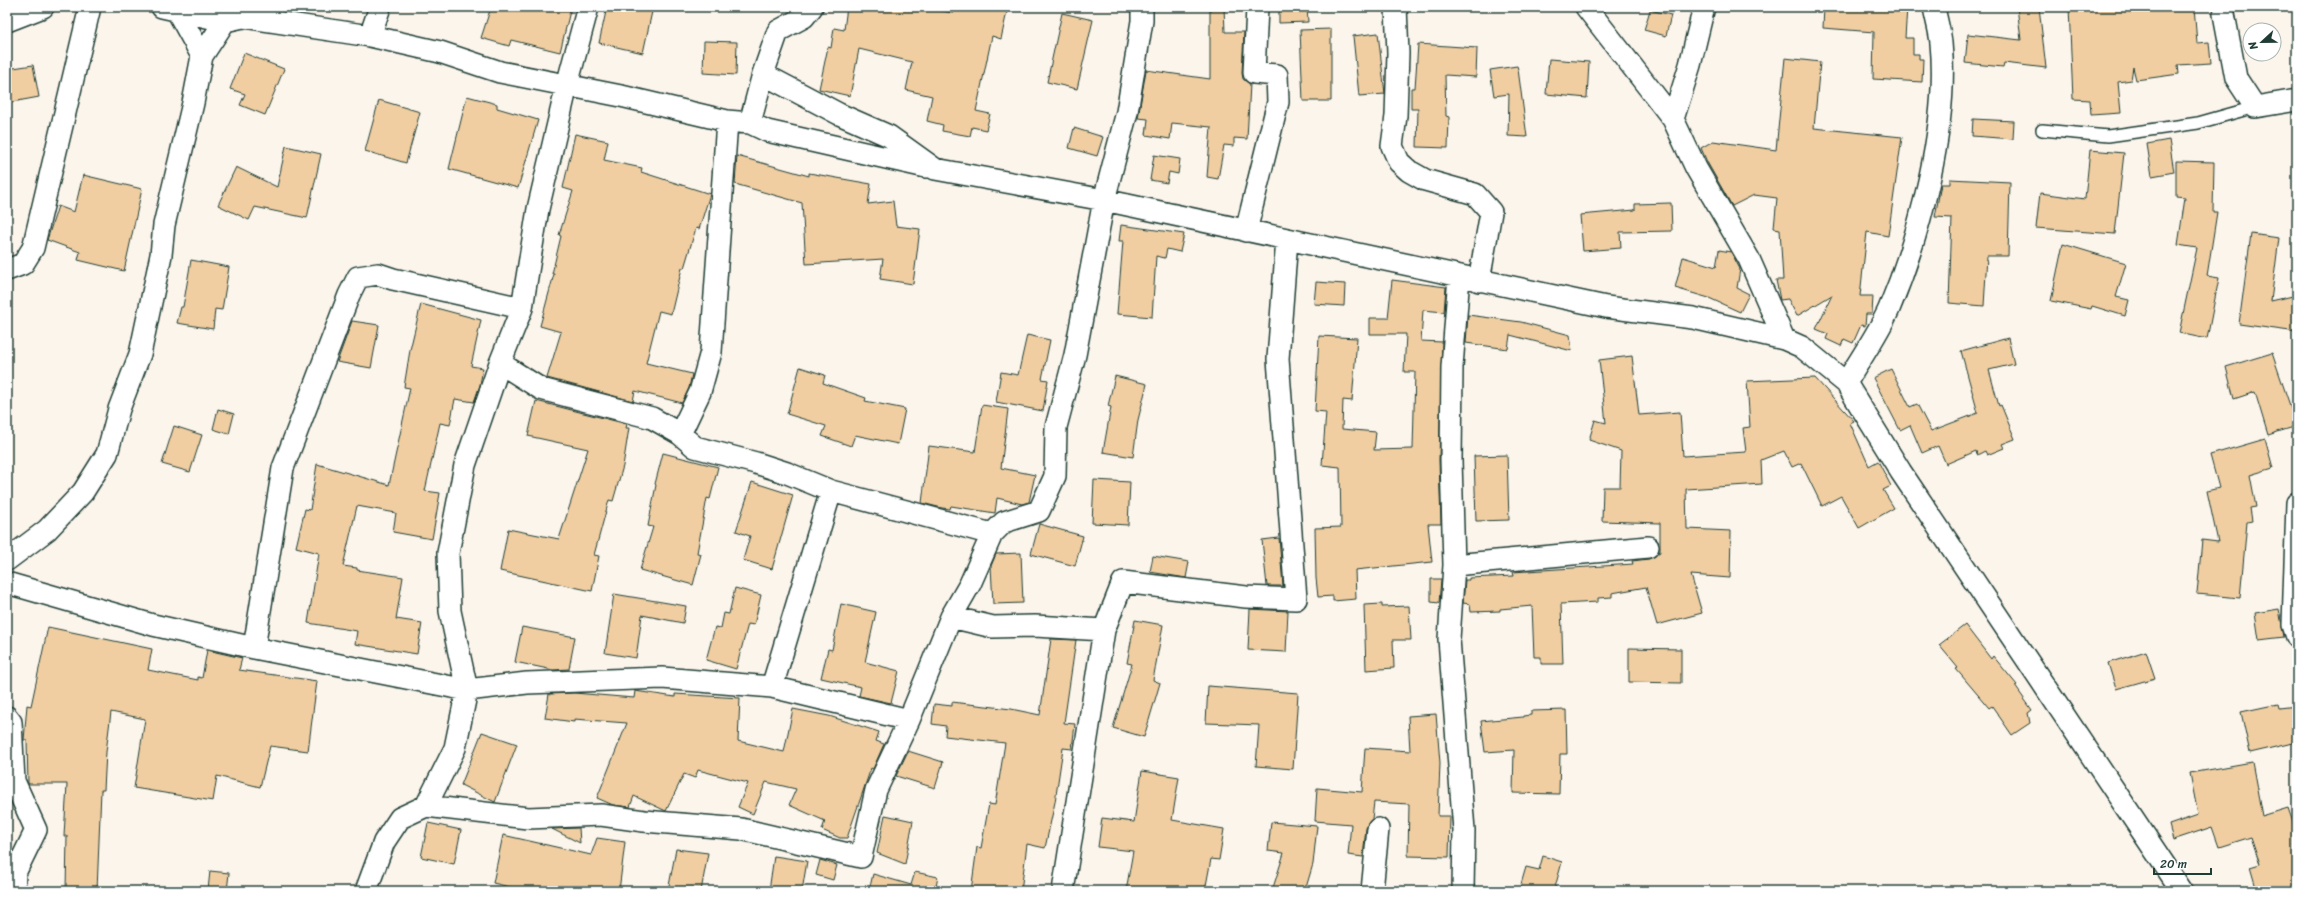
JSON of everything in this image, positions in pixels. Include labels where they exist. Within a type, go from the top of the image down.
[{"type":"street","points":[[7,21],[42,7]]},
{"type":"street","points":[[7,270],[24,264],[33,248],[90,7]]},
{"type":"street","points":[[370,36],[380,7]]},
{"type":"street","points":[[426,806],[455,748],[467,690],[450,611],[448,553],[465,465],[500,363],[522,308],[538,209],[567,85],[588,7]]},
{"type":"street","points":[[750,124],[763,74],[778,31],[804,17],[812,7]]},
{"type":"street","points":[[366,891],[384,842],[400,818],[426,806],[528,818],[601,815],[644,821],[741,829],[861,857],[876,790],[909,720],[951,617],[970,584],[992,534],[1004,522],[1040,511],[1055,476],[1056,427],[1075,355],[1104,200],[1128,112],[1142,21],[1142,7]]},
{"type":"street","points":[[1246,231],[1278,102],[1277,75],[1254,73],[1258,7]]},
{"type":"street","points":[[1396,7],[1398,53],[1396,116],[1392,146],[1399,162],[1409,171],[1425,180],[1475,194],[1491,212],[1479,281]]},
{"type":"street","points":[[1586,7],[1673,119],[1696,168],[1749,259],[1784,339]]},
{"type":"street","points":[[1673,119],[1690,65],[1704,7]]},
{"type":"street","points":[[1846,382],[1888,310],[1910,253],[1936,146],[1941,95],[1941,43],[1934,7]]},
{"type":"street","points":[[169,8],[225,21],[242,17],[370,36],[440,52],[500,72],[567,85],[727,121],[750,124],[767,131],[935,169],[1104,200],[1606,307],[1693,318],[1784,339],[1802,347],[1846,382],[1910,485],[2182,891]]},
{"type":"street","points":[[169,8],[202,56]]},
{"type":"street","points":[[2224,14],[2236,78],[2254,107],[2297,100]]},
{"type":"street","points":[[7,560],[47,530],[83,492],[107,454],[119,409],[140,354],[161,255],[164,226],[193,103],[202,56],[225,21]]},
{"type":"street","points":[[763,74],[839,114],[889,136],[935,169]]},
{"type":"street","points":[[680,434],[700,392],[711,352],[727,121]]},
{"type":"street","points":[[1063,891],[1104,630],[1123,582],[1246,596],[1296,599],[1278,359],[1286,239]]},
{"type":"street","points":[[254,648],[283,468],[350,294],[358,277],[378,274],[392,279],[522,308]]},
{"type":"street","points":[[1459,276],[1452,367],[1451,460],[1454,565],[1449,639],[1464,830],[1463,891]]},
{"type":"street","points":[[500,363],[541,389],[652,418],[680,434],[695,447],[787,473],[831,491],[992,534]]},
{"type":"street","points":[[772,687],[831,491]]},
{"type":"street","points":[[2297,503],[2293,625],[2297,637]]},
{"type":"street","points":[[1454,565],[1648,547]]},
{"type":"street","points":[[7,583],[153,625],[254,648],[467,690],[527,683],[662,678],[772,687],[909,720]]},
{"type":"street","points":[[951,617],[993,627],[1035,626],[1104,630]]},
{"type":"street","points":[[7,717],[11,722],[14,781],[36,830],[16,873],[14,891]]},
{"type":"street","points":[[1372,891],[1378,829]]},
{"type":"lane","points":[[2042,130],[2108,136],[2198,122],[2254,107]]},
{"type":"building","points":[[491,7],[571,7],[560,52],[511,40],[509,46],[481,38]]},
{"type":"building","points":[[607,7],[653,7],[643,53],[599,43]]},
{"type":"building","points":[[847,7],[922,7],[953,13],[954,7],[1008,7],[1001,39],[992,36],[976,111],[990,114],[986,130],[972,127],[970,136],[942,131],[943,125],[927,121],[932,96],[906,90],[912,62],[859,49],[850,96],[819,89],[828,47],[831,48],[834,28],[844,30]]},
{"type":"building","points":[[1210,7],[1224,7],[1225,32],[1244,32],[1242,73],[1243,79],[1250,84],[1247,139],[1234,138],[1234,146],[1224,145],[1218,179],[1207,177],[1211,127],[1172,123],[1170,139],[1146,135],[1148,119],[1138,118],[1146,70],[1210,79]]},
{"type":"building","points":[[1279,7],[1307,7],[1308,22],[1279,23]]},
{"type":"building","points":[[1824,7],[1907,7],[1905,38],[1913,38],[1913,54],[1919,54],[1919,59],[1923,59],[1922,82],[1873,79],[1874,32],[1823,28]]},
{"type":"building","points":[[2017,7],[2039,7],[2046,68],[2004,63],[2003,67],[1965,63],[1968,34],[2021,40]]},
{"type":"building","points":[[2069,7],[2194,7],[2197,43],[2209,42],[2211,63],[2178,65],[2179,74],[2136,80],[2133,67],[2131,80],[2118,82],[2121,113],[2091,115],[2090,100],[2073,99]]},
{"type":"building","points":[[1650,10],[1671,15],[1666,36],[1644,30]]},
{"type":"building","points":[[1062,13],[1093,20],[1077,89],[1047,82]]},
{"type":"building","points":[[1331,29],[1331,101],[1303,101],[1300,30]]},
{"type":"building","points":[[1378,33],[1385,94],[1359,96],[1353,36]]},
{"type":"building","points":[[704,41],[737,42],[736,75],[703,73]]},
{"type":"building","points":[[1418,44],[1477,48],[1476,77],[1445,75],[1446,116],[1449,117],[1448,148],[1417,147],[1418,109],[1411,109],[1411,88],[1415,88]]},
{"type":"building","points":[[244,53],[284,69],[265,115],[240,105],[245,94],[230,89]]},
{"type":"building","points":[[1785,58],[1820,62],[1814,128],[1902,137],[1888,236],[1867,232],[1860,296],[1873,296],[1872,314],[1866,314],[1865,326],[1861,325],[1853,343],[1844,339],[1841,346],[1826,339],[1828,334],[1816,329],[1832,295],[1797,316],[1788,299],[1780,300],[1776,280],[1783,280],[1780,229],[1774,228],[1777,198],[1754,195],[1732,206],[1707,162],[1701,148],[1713,141],[1776,150]]},
{"type":"building","points":[[1549,59],[1589,62],[1587,98],[1546,94]]},
{"type":"building","points":[[33,65],[39,97],[7,103],[7,69]]},
{"type":"building","points":[[1517,66],[1527,137],[1508,136],[1509,94],[1494,96],[1490,70]]},
{"type":"building","points":[[467,96],[497,104],[497,108],[538,120],[518,188],[449,169]]},
{"type":"building","points":[[379,100],[420,112],[406,163],[365,151]]},
{"type":"building","points":[[1973,119],[2014,121],[2013,139],[1972,136]]},
{"type":"building","points":[[1074,128],[1103,137],[1097,156],[1069,148]]},
{"type":"building","points":[[575,134],[608,141],[604,160],[642,168],[641,172],[710,194],[699,229],[696,228],[684,268],[682,268],[671,314],[659,311],[646,363],[692,374],[689,388],[682,403],[635,391],[633,401],[547,378],[561,332],[540,326],[554,274],[552,274],[561,236],[559,235],[573,191],[563,188]]},
{"type":"building","points":[[2169,140],[2174,172],[2152,176],[2147,144]]},
{"type":"building","points":[[286,146],[321,154],[307,218],[255,207],[249,220],[218,205],[236,167],[277,187]]},
{"type":"building","points":[[2090,150],[2124,153],[2115,234],[2036,228],[2040,193],[2085,199]]},
{"type":"building","points":[[1154,155],[1180,159],[1178,174],[1169,172],[1167,183],[1150,180]]},
{"type":"building","points":[[737,156],[809,176],[809,173],[871,184],[868,204],[893,201],[896,226],[920,229],[913,284],[880,279],[883,259],[806,264],[802,203],[735,184]]},
{"type":"building","points":[[2176,161],[2214,162],[2213,212],[2217,212],[2207,276],[2219,278],[2207,339],[2179,333],[2197,248],[2178,245],[2185,198],[2176,197]]},
{"type":"building","points":[[83,175],[142,189],[124,271],[78,260],[80,252],[47,240],[58,206],[74,212]]},
{"type":"building","points":[[1950,179],[2010,182],[2008,256],[1987,256],[1984,306],[1949,303],[1952,218],[1935,217],[1941,184],[1950,184]]},
{"type":"building","points":[[1671,203],[1672,231],[1620,232],[1621,248],[1583,251],[1580,215],[1635,210],[1635,204]]},
{"type":"building","points":[[1121,225],[1184,234],[1180,252],[1167,249],[1165,258],[1156,256],[1152,317],[1117,314],[1123,241],[1119,241]]},
{"type":"building","points":[[2251,234],[2279,238],[2271,301],[2297,295],[2297,332],[2239,324]]},
{"type":"building","points":[[2063,244],[2126,263],[2116,297],[2129,300],[2125,316],[2092,306],[2091,309],[2051,301]]},
{"type":"building","points":[[1719,250],[1731,252],[1740,269],[1737,288],[1749,294],[1740,312],[1709,298],[1675,288],[1683,257],[1716,267]]},
{"type":"building","points":[[191,260],[229,267],[222,310],[215,309],[213,329],[177,323],[181,307],[183,307]]},
{"type":"building","points":[[1392,280],[1446,287],[1444,312],[1423,310],[1421,341],[1442,342],[1439,460],[1441,524],[1428,524],[1432,562],[1355,570],[1356,599],[1333,601],[1333,596],[1318,597],[1316,578],[1315,528],[1341,527],[1340,467],[1322,465],[1326,412],[1315,411],[1319,336],[1357,338],[1352,401],[1343,400],[1342,429],[1376,432],[1374,450],[1413,449],[1415,372],[1404,372],[1406,334],[1370,334],[1370,318],[1388,318]]},
{"type":"building","points":[[1316,282],[1345,284],[1344,306],[1314,304]]},
{"type":"building","points":[[421,304],[481,320],[471,366],[483,368],[480,385],[474,402],[455,399],[450,425],[440,423],[425,491],[440,493],[432,539],[393,532],[396,513],[357,506],[343,566],[357,568],[357,570],[403,577],[396,619],[422,623],[417,654],[355,644],[357,631],[308,623],[319,553],[296,547],[305,509],[310,510],[317,464],[389,485],[410,388],[404,387],[410,350]]},
{"type":"building","points":[[1468,315],[1521,322],[1570,335],[1572,351],[1510,335],[1508,349],[1466,343]]},
{"type":"building","points":[[352,321],[379,325],[371,368],[337,362]]},
{"type":"building","points":[[1027,335],[1050,340],[1042,379],[1048,380],[1043,411],[996,402],[1001,372],[1018,375]]},
{"type":"building","points":[[2008,338],[2014,364],[1989,370],[1999,406],[2001,405],[2015,439],[2002,444],[2004,448],[1987,455],[1985,451],[1977,455],[1976,451],[1946,464],[1938,446],[1922,453],[1910,425],[1900,430],[1873,378],[1891,369],[1910,407],[1917,404],[1931,431],[1978,413],[1961,351]]},
{"type":"building","points":[[2272,353],[2297,426],[2268,435],[2255,392],[2234,399],[2226,367]]},
{"type":"building","points":[[1632,356],[1639,415],[1680,412],[1683,456],[1746,452],[1743,428],[1750,427],[1747,381],[1815,378],[1854,421],[1850,423],[1869,466],[1878,461],[1891,486],[1883,490],[1894,508],[1859,528],[1841,496],[1822,506],[1801,463],[1792,467],[1784,451],[1761,460],[1762,484],[1686,489],[1687,529],[1731,531],[1730,578],[1691,575],[1702,613],[1657,625],[1646,587],[1612,593],[1612,597],[1598,598],[1598,602],[1561,604],[1563,664],[1541,664],[1541,657],[1534,657],[1532,606],[1500,609],[1500,611],[1471,612],[1470,604],[1463,603],[1465,580],[1469,580],[1469,578],[1514,576],[1513,572],[1633,564],[1632,561],[1649,559],[1660,552],[1660,523],[1602,521],[1603,487],[1620,487],[1621,451],[1589,440],[1595,420],[1606,423],[1599,360]]},
{"type":"building","points":[[800,367],[825,375],[823,383],[866,398],[865,401],[905,409],[898,444],[855,435],[851,446],[822,436],[826,426],[787,414]]},
{"type":"building","points":[[1115,376],[1147,384],[1138,420],[1133,457],[1103,452],[1111,407],[1108,406]]},
{"type":"building","points":[[536,401],[627,424],[626,428],[629,428],[623,466],[613,501],[609,500],[594,555],[599,556],[592,591],[500,571],[508,529],[559,539],[588,449],[528,436]]},
{"type":"building","points":[[982,405],[1008,409],[1001,468],[1035,475],[1029,502],[1022,504],[997,498],[995,513],[951,506],[950,509],[942,508],[922,503],[929,446],[975,452]]},
{"type":"building","points":[[218,409],[234,414],[229,434],[213,429]]},
{"type":"building","points":[[174,426],[202,435],[190,472],[162,464]]},
{"type":"building","points":[[2265,439],[2273,468],[2250,475],[2256,507],[2250,508],[2252,521],[2247,522],[2240,598],[2197,594],[2202,540],[2218,542],[2207,491],[2219,488],[2210,455]]},
{"type":"building","points":[[663,453],[718,467],[710,499],[707,498],[697,553],[701,554],[693,585],[640,570],[653,527],[648,526],[655,484]]},
{"type":"building","points":[[1507,455],[1509,520],[1476,521],[1474,456]]},
{"type":"building","points":[[1094,480],[1130,482],[1128,525],[1092,523]]},
{"type":"building","points":[[752,482],[793,495],[772,569],[743,560],[750,536],[736,531]]},
{"type":"building","points":[[1039,524],[1083,536],[1075,566],[1031,554]]},
{"type":"building","points":[[1279,538],[1283,586],[1267,586],[1262,540]]},
{"type":"building","points":[[1021,553],[1023,603],[993,604],[991,566],[996,554]]},
{"type":"building","points":[[1153,556],[1189,562],[1186,578],[1150,572]]},
{"type":"building","points":[[1431,579],[1441,579],[1439,603],[1431,602]]},
{"type":"building","points":[[735,588],[761,595],[754,625],[748,624],[736,669],[706,660],[715,627],[721,628],[724,613],[729,614]]},
{"type":"building","points":[[614,594],[686,606],[683,623],[642,615],[636,658],[605,653]]},
{"type":"building","points":[[841,604],[876,612],[865,662],[899,671],[891,703],[859,696],[861,687],[821,678],[828,649],[832,650]]},
{"type":"building","points":[[1382,604],[1382,607],[1409,606],[1411,640],[1393,640],[1394,668],[1366,670],[1364,605]]},
{"type":"building","points":[[1250,609],[1288,611],[1286,652],[1248,650]]},
{"type":"building","points":[[2279,609],[2284,637],[2259,640],[2255,613]]},
{"type":"building","points":[[1135,620],[1163,625],[1153,680],[1160,683],[1144,737],[1113,728],[1132,664],[1127,663]]},
{"type":"building","points":[[1965,625],[1991,659],[1993,656],[2017,685],[2015,686],[2032,710],[2028,713],[2030,723],[2012,735],[1992,706],[1989,708],[1956,669],[1958,668],[1939,645]]},
{"type":"building","points":[[48,627],[152,649],[148,670],[198,680],[198,677],[202,678],[207,650],[242,658],[239,670],[317,681],[308,751],[270,746],[260,787],[217,776],[213,801],[134,788],[145,719],[111,712],[106,752],[104,790],[101,790],[97,891],[66,890],[67,836],[64,836],[67,784],[28,784],[27,740],[24,740],[27,705],[31,706]]},
{"type":"building","points":[[522,627],[575,637],[569,669],[553,670],[515,662]]},
{"type":"building","points":[[1051,639],[1076,640],[1064,723],[1075,724],[1072,749],[1063,748],[1055,802],[1045,848],[1027,844],[1021,891],[971,891],[977,847],[981,848],[989,804],[995,805],[1005,743],[945,736],[946,726],[932,724],[934,704],[952,706],[952,702],[1011,709],[1040,715]]},
{"type":"building","points":[[1629,648],[1681,649],[1681,683],[1629,682]]},
{"type":"building","points":[[2146,651],[2155,678],[2116,689],[2108,663]]},
{"type":"building","points":[[1208,686],[1298,693],[1293,769],[1256,766],[1259,725],[1206,723]]},
{"type":"building","points":[[635,691],[675,697],[675,694],[740,698],[738,741],[784,752],[793,709],[829,716],[879,732],[876,741],[884,744],[873,769],[871,768],[847,838],[840,838],[822,830],[825,821],[789,805],[796,789],[766,782],[753,814],[738,807],[748,783],[698,770],[695,778],[684,774],[666,811],[634,796],[630,807],[613,805],[597,798],[627,723],[574,719],[574,722],[545,718],[549,694],[574,693],[634,698]]},
{"type":"building","points":[[2278,704],[2279,708],[2297,706],[2297,742],[2250,753],[2241,712]]},
{"type":"building","points":[[1566,710],[1567,754],[1560,754],[1559,794],[1513,793],[1514,750],[1485,752],[1481,721],[1523,717],[1531,715],[1531,711]]},
{"type":"building","points":[[1436,714],[1440,763],[1438,816],[1450,816],[1449,857],[1408,856],[1409,804],[1374,802],[1372,819],[1366,828],[1363,857],[1348,855],[1351,824],[1315,821],[1317,788],[1362,792],[1365,748],[1410,751],[1408,716]]},
{"type":"building","points":[[482,732],[517,744],[495,802],[461,785]]},
{"type":"building","points":[[908,751],[943,762],[935,788],[896,776]]},
{"type":"building","points":[[2252,762],[2262,816],[2288,808],[2297,834],[2297,891],[2257,891],[2250,867],[2260,864],[2251,837],[2219,847],[2212,827],[2173,840],[2169,825],[2198,815],[2190,773]]},
{"type":"building","points":[[1142,771],[1179,777],[1172,820],[1224,829],[1219,860],[1211,859],[1205,891],[1126,891],[1133,851],[1098,847],[1102,818],[1134,822]]},
{"type":"building","points":[[885,815],[913,821],[905,864],[877,853]]},
{"type":"building","points":[[1271,822],[1317,826],[1313,864],[1305,891],[1272,891],[1284,853],[1268,851]]},
{"type":"building","points":[[428,823],[461,830],[454,864],[421,857]]},
{"type":"building","points":[[579,828],[580,843],[552,829]]},
{"type":"building","points":[[503,835],[591,855],[597,838],[625,842],[619,891],[526,891],[493,883]]},
{"type":"building","points":[[676,849],[708,853],[701,891],[668,891]]},
{"type":"building","points":[[774,856],[807,861],[802,891],[769,891]]},
{"type":"building","points":[[1543,856],[1562,862],[1554,891],[1519,891],[1526,867],[1539,870]]},
{"type":"building","points":[[820,860],[837,865],[833,880],[816,875]]},
{"type":"building","points":[[210,871],[229,873],[227,891],[208,890]]},
{"type":"building","points":[[915,872],[938,877],[935,891],[869,891],[873,874],[911,885]]}]
